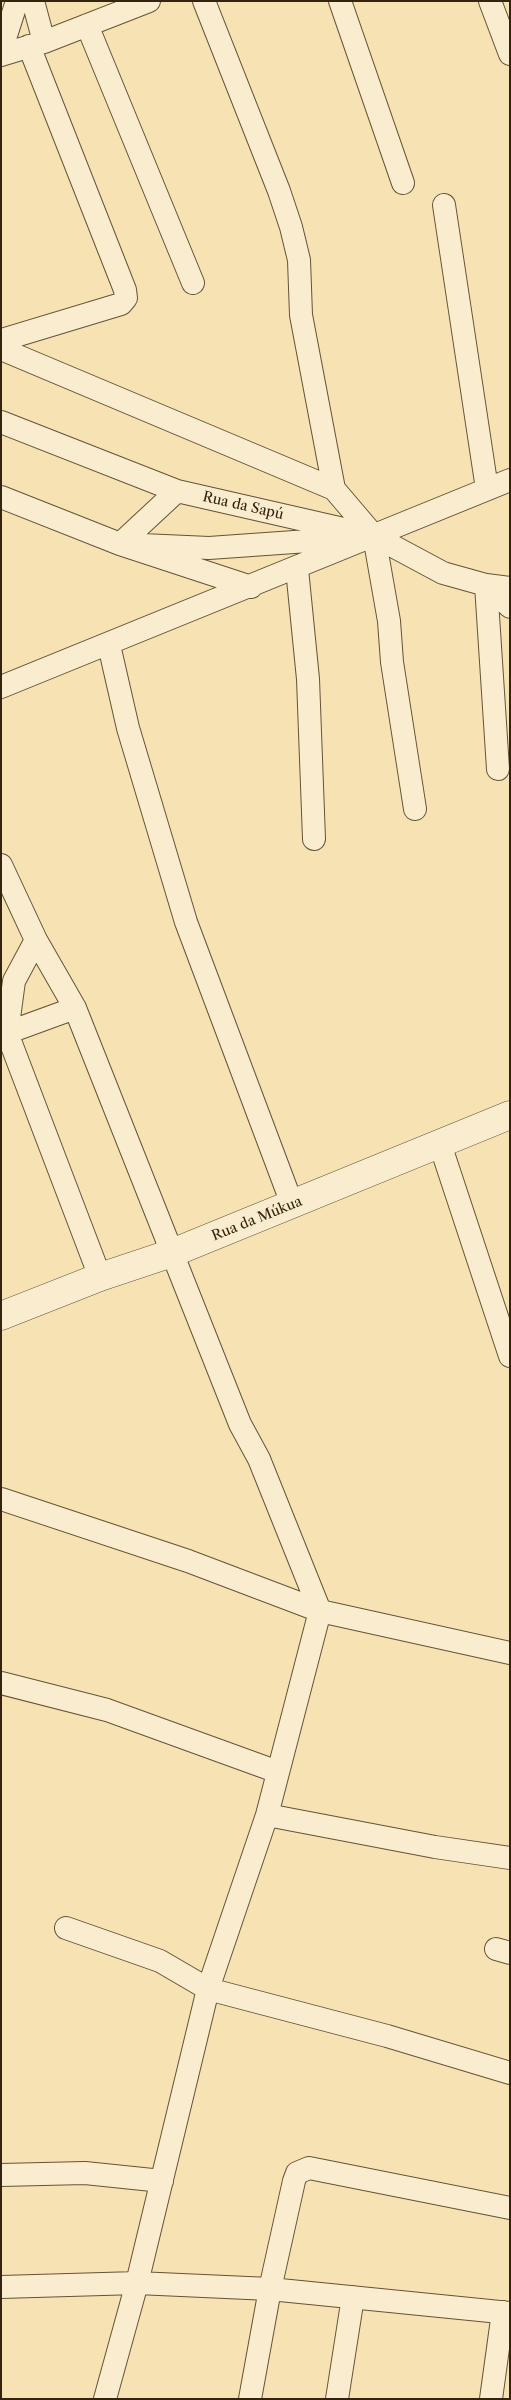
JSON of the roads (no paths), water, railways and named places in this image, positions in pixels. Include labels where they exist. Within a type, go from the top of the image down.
[{"type":"street","points":[[1,53],[17,1]]},
{"type":"street","points":[[2,344],[121,304],[126,298],[125,290],[37,44],[33,1]]},
{"type":"street","points":[[1,53],[37,44],[149,1]]},
{"type":"street","points":[[204,1],[279,191],[291,227],[299,260],[302,315],[334,489]]},
{"type":"street","points":[[340,1],[404,183]]},
{"type":"street","points":[[490,1],[510,54]]},
{"type":"street","points":[[87,25],[193,283]]},
{"type":"street","points":[[444,205],[487,489]]},
{"type":"street","points":[[2,344],[334,489],[374,536],[389,621],[392,662],[415,809]]},
{"type":"street","name":"Rua da Sapú","points":[[1,422],[177,491],[374,536],[443,573],[486,585],[510,588]]},
{"type":"street","points":[[1,687],[297,569],[510,480]]},
{"type":"street","points":[[120,544],[177,491]]},
{"type":"street","points":[[1,497],[120,544],[251,587]]},
{"type":"street","points":[[120,544],[209,548],[374,536]]},
{"type":"street","points":[[297,569],[308,679],[314,839]]},
{"type":"street","points":[[486,585],[500,660],[498,769]]},
{"type":"street","name":"Rua da Sapú","points":[[486,585],[510,607]]},
{"type":"street","points":[[109,645],[128,728],[186,922],[292,1204]]},
{"type":"street","points":[[1,865],[36,940],[75,1008],[240,1424],[259,1459],[320,1611],[268,1815],[208,1989],[137,2283],[105,2399]]},
{"type":"street","points":[[36,940],[14,981],[4,1034],[100,1277]]},
{"type":"street","points":[[4,1034],[75,1008]]},
{"type":"street","name":"Rua da Múkua","points":[[1,1316],[100,1277],[172,1253],[510,1115]]},
{"type":"street","points":[[440,1144],[510,1356]]},
{"type":"street","points":[[1,1500],[188,1561],[320,1611],[510,1653]]},
{"type":"street","points":[[1,1683],[107,1710],[278,1772]]},
{"type":"street","points":[[268,1815],[435,1847],[510,1858]]},
{"type":"street","points":[[66,1928],[160,1961],[208,1989],[386,2036],[510,2073]]},
{"type":"street","points":[[250,2399],[270,2289],[294,2180],[303,2170],[309,2168],[510,2208]]},
{"type":"street","points":[[1,2176],[85,2173],[162,2181]]},
{"type":"street","points":[[1,2287],[137,2283],[270,2289],[506,2312],[491,2399]]},
{"type":"street","points":[[337,2399],[353,2297]]}]
